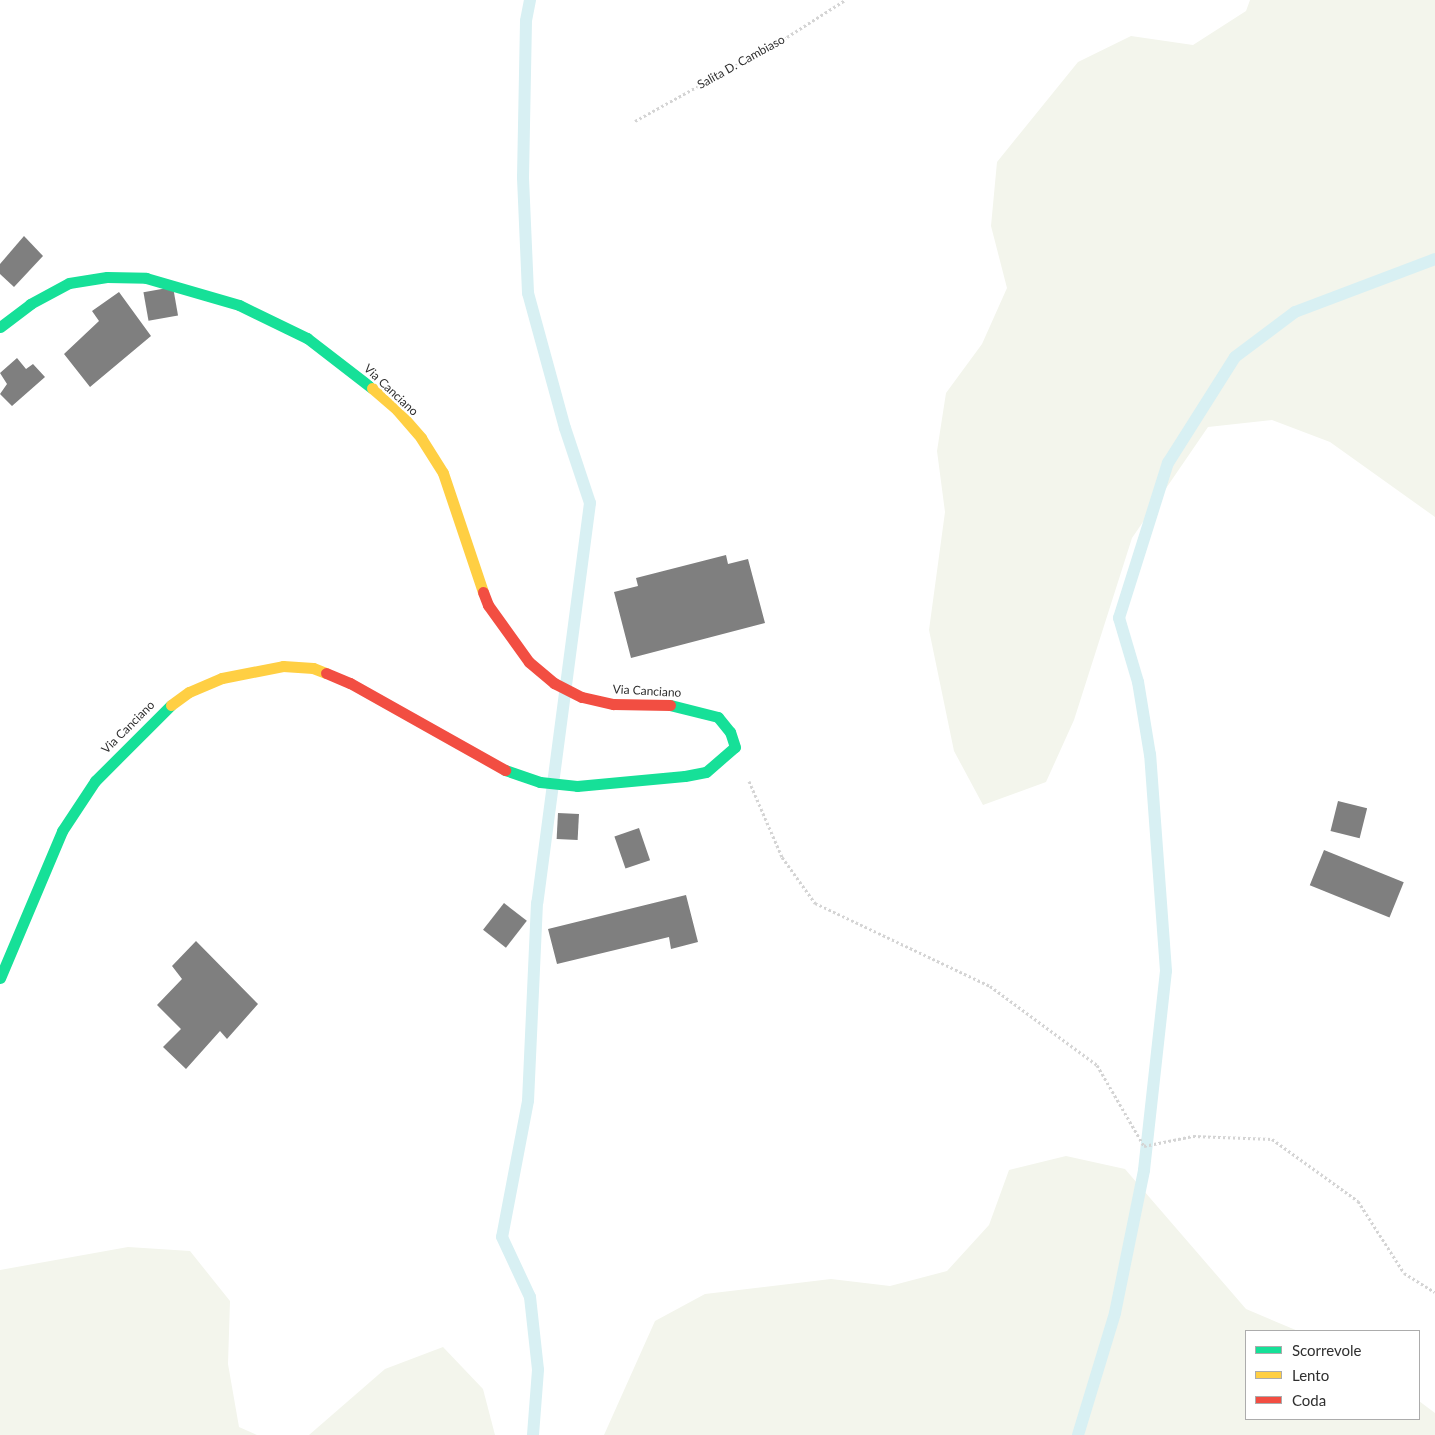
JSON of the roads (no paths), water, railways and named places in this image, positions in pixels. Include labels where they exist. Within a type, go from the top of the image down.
[{"type":"street","name":"Via Canciano","points":[[0,328],[30,304],[69,283],[107,277],[146,278],[239,305],[307,338],[359,377],[397,410],[421,438],[443,473],[488,605],[529,662],[554,683],[582,697],[613,704],[678,705],[718,717],[730,732],[735,747],[706,772],[685,776],[577,786],[540,782],[494,767],[350,683],[313,668],[283,666],[252,670],[189,692],[160,712],[95,781],[62,831],[0,978]]},
{"type":"waterway","points":[[530,0],[526,21],[523,178],[528,293],[565,428],[590,503],[537,903],[528,1101],[502,1237],[530,1297],[538,1370],[533,1435]]},
{"type":"waterway","points":[[1078,1435],[1115,1313],[1144,1170],[1166,971],[1150,755],[1138,682],[1119,618],[1168,463],[1235,357],[1295,312],[1435,259]]}]
